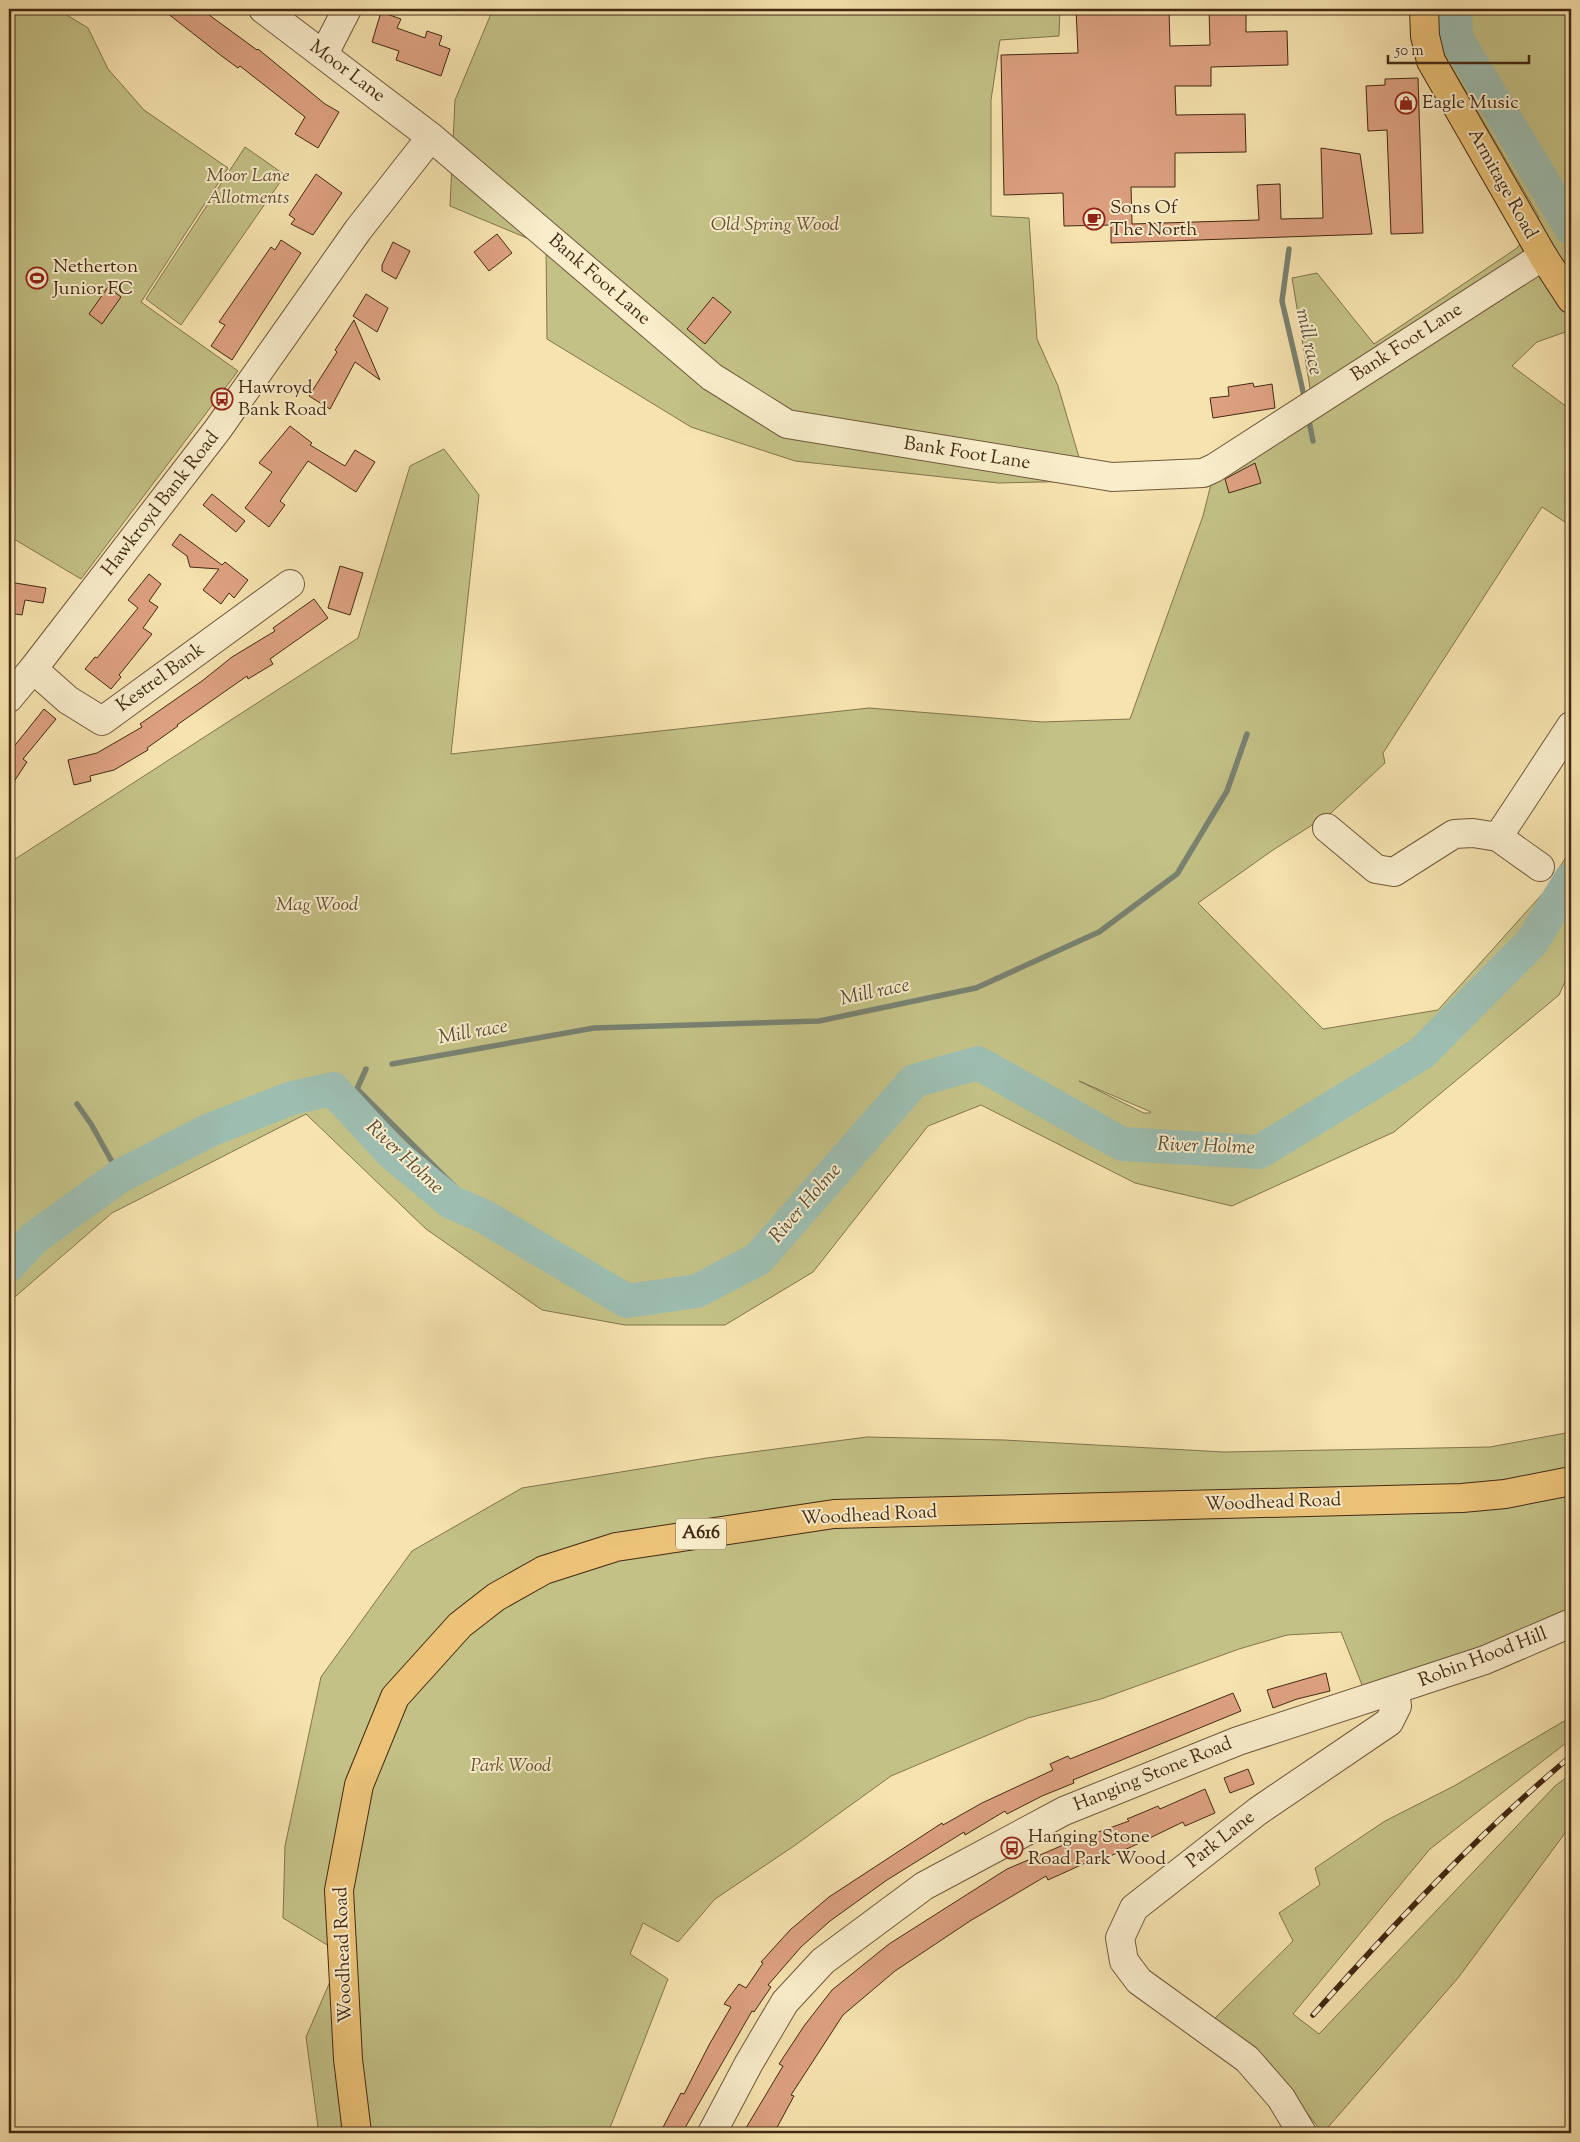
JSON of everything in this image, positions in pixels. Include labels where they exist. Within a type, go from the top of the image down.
[{"type":"main road","name":"Armitage Road","points":[[1424,9],[1425,36],[1431,60],[1543,256],[1571,299]]},
{"type":"main road","name":"Woodhead Road","points":[[357,2133],[348,2059],[339,1890],[358,1785],[395,1697],[460,1625],[496,1597],[544,1570],[616,1546],[834,1514],[1462,1498],[1505,1494],[1571,1481]]},
{"type":"street","name":"Moor Lane","points":[[263,9],[431,137]]},
{"type":"street","points":[[324,54],[347,9]]},
{"type":"street","name":"Bank Foot Lane","points":[[431,137],[712,377],[787,424],[1112,477],[1203,473],[1214,468],[1543,256]]},
{"type":"street","name":"Hawkroyd Bank Road","points":[[9,698],[23,670],[218,430],[358,230],[431,137]]},
{"type":"street","name":"Kestrel Bank","points":[[23,670],[102,721],[290,584]]},
{"type":"street","points":[[1498,837],[1571,726]]},
{"type":"street","points":[[1327,828],[1376,869],[1394,872],[1454,834],[1473,833],[1498,837],[1540,867]]},
{"type":"street","name":"Robin Hood Hill","points":[[1395,1691],[1485,1660],[1571,1623]]},
{"type":"street","name":"Hanging Stone Road","points":[[712,2133],[749,2063],[785,2002],[823,1961],[924,1886],[1064,1811],[1238,1741],[1395,1691]]},
{"type":"street","name":"Park Lane","points":[[1302,2133],[1281,2098],[1248,2059],[1139,1981],[1124,1960],[1120,1938],[1134,1908],[1258,1811],[1389,1722],[1397,1706],[1395,1691]]},
{"type":"green space","points":[[18,9],[57,9],[88,28],[108,69],[144,110],[228,168],[141,302],[238,371],[81,579],[9,536],[9,20]]},
{"type":"green space","name":"Old Spring Wood","points":[[493,9],[1060,9],[1059,36],[1000,40],[991,100],[991,216],[1029,218],[1037,339],[1058,386],[1086,481],[998,483],[795,461],[691,427],[547,339],[546,246],[450,206],[455,100]]},
{"type":"green space","name":"Mag Wood","points":[[1442,9],[1571,9],[1571,330],[1537,342],[1512,366],[1571,410],[1571,526],[1542,507],[1383,753],[1385,763],[1331,813],[1273,850],[1198,903],[1323,1029],[1438,1010],[1545,891],[1571,849],[1571,969],[1559,995],[1394,1132],[1232,1206],[1135,1183],[981,1105],[928,1126],[813,1272],[725,1325],[625,1325],[542,1310],[426,1229],[306,1114],[112,1213],[9,1302],[9,863],[358,638],[410,466],[444,449],[479,495],[451,754],[869,708],[1042,722],[1130,719],[1203,516],[1211,484],[1311,394],[1292,278],[1317,273],[1374,344],[1517,248],[1539,217],[1444,54]],"holes":[[[1079,1081],[1151,1112],[1144,1113]]]},
{"type":"green space","name":"Moor Lane Allotments","points":[[245,147],[285,175],[181,325],[146,299]]},
{"type":"green space","name":"Park Wood","points":[[1571,1432],[1571,1630],[1370,1705],[1341,1632],[1287,1635],[1239,1649],[1101,1699],[1028,1718],[891,1776],[794,1846],[715,1899],[678,1942],[643,1923],[630,1954],[668,1979],[608,2133],[317,2133],[318,2127],[306,2037],[342,1954],[283,1918],[285,1846],[321,1677],[412,1551],[522,1488],[707,1458],[867,1437],[1004,1440],[1224,1452],[1490,1447]]},
{"type":"green space","points":[[1571,1717],[1571,1739],[1430,1849],[1293,2014],[1319,2034],[1555,1786],[1571,1774],[1571,1825],[1458,1978],[1323,2133],[1258,2052],[1209,2024],[1293,1941],[1279,1913],[1320,1885],[1315,1868],[1385,1821],[1454,1786]]},
{"type":"building","points":[[162,9],[201,9],[258,49],[325,104],[339,112],[318,148],[295,134],[305,117],[240,66],[238,68],[223,57]]},
{"type":"building","points":[[1076,9],[1169,9],[1170,46],[1210,45],[1209,9],[1246,9],[1246,32],[1287,31],[1288,65],[1211,67],[1211,86],[1175,86],[1176,115],[1245,114],[1246,152],[1175,153],[1175,187],[1131,187],[1132,224],[1259,220],[1257,185],[1280,184],[1281,219],[1323,218],[1321,148],[1360,154],[1372,234],[1111,243],[1111,225],[1064,226],[1063,193],[1004,195],[1001,55],[1078,53]]},
{"type":"building","points":[[381,12],[401,19],[397,28],[425,38],[427,31],[442,36],[439,45],[450,49],[441,76],[396,60],[399,51],[372,42]]},
{"type":"building","points":[[1418,78],[1423,233],[1391,234],[1387,130],[1368,131],[1366,86],[1385,85],[1385,79]]},
{"type":"building","points":[[316,174],[342,193],[313,235],[291,224],[295,219],[289,215]]},
{"type":"building","points":[[497,234],[512,253],[489,271],[474,252]]},
{"type":"building","points":[[281,240],[301,253],[232,360],[211,346],[225,325],[219,322],[271,247],[275,250]]},
{"type":"building","points":[[393,242],[410,251],[396,279],[382,271],[382,265]]},
{"type":"building","points":[[108,287],[121,297],[102,324],[89,314]]},
{"type":"building","points":[[366,294],[388,308],[377,332],[353,316]]},
{"type":"building","points":[[713,297],[731,312],[705,344],[687,329]]},
{"type":"building","points":[[354,320],[380,380],[355,362],[330,409],[309,396],[337,352],[335,350]]},
{"type":"building","points":[[1253,383],[1254,387],[1272,384],[1275,408],[1213,418],[1210,398],[1229,396],[1228,387]]},
{"type":"building","points":[[290,426],[312,443],[310,445],[345,466],[355,450],[375,462],[356,492],[308,461],[280,501],[285,505],[269,527],[245,508],[272,472],[259,463]]},
{"type":"building","points":[[1255,463],[1261,483],[1229,493],[1225,479]]},
{"type":"building","points":[[212,494],[245,521],[236,532],[203,505]]},
{"type":"building","points":[[180,534],[222,565],[225,562],[248,580],[234,598],[229,593],[221,604],[203,590],[219,569],[190,567],[187,556],[172,545]]},
{"type":"building","points":[[340,566],[363,573],[350,615],[328,608]]},
{"type":"building","points":[[149,574],[161,584],[149,601],[158,607],[143,628],[152,634],[119,675],[121,677],[111,689],[85,669],[95,657],[97,658],[138,608],[128,600]]},
{"type":"building","points":[[9,582],[46,588],[43,603],[25,600],[22,615],[9,613]]},
{"type":"building","points":[[314,599],[328,618],[270,659],[273,664],[248,679],[247,676],[177,725],[147,748],[148,750],[114,770],[90,776],[91,781],[74,785],[68,760],[97,753],[142,727],[140,724],[202,681],[232,657],[275,631],[273,628]]},
{"type":"building","points":[[44,709],[56,719],[23,759],[27,762],[9,789],[9,747],[12,749]]},
{"type":"building","points":[[1326,1673],[1330,1691],[1297,1699],[1273,1708],[1267,1690]]},
{"type":"building","points":[[1233,1693],[1241,1711],[1073,1780],[1074,1783],[1042,1796],[1007,1814],[1005,1811],[965,1835],[964,1832],[887,1880],[830,1921],[801,1947],[768,1985],[771,1987],[754,2012],[752,2011],[682,2133],[660,2133],[681,2093],[684,2094],[731,2007],[724,2004],[739,1984],[746,1988],[763,1963],[761,1962],[790,1930],[829,1897],[942,1823],[943,1825],[982,1803],[1053,1770],[1050,1764],[1068,1756],[1070,1759]]},
{"type":"building","points":[[1248,1769],[1254,1784],[1230,1793],[1224,1778]]},
{"type":"building","points":[[1205,1789],[1215,1813],[1185,1826],[1183,1822],[1094,1863],[1092,1860],[1048,1880],[1046,1876],[970,1921],[895,1971],[843,2015],[791,2095],[794,2096],[774,2133],[743,2133],[783,2066],[779,2064],[804,2026],[832,1990],[889,1944],[1007,1869],[1068,1843],[1129,1821],[1127,1819],[1158,1806],[1160,1809]]},
{"type":"waterway","name":"River Holme","points":[[1455,9],[1456,38],[1571,228]]},
{"type":"waterway","name":"mill race","points":[[1289,249],[1282,301],[1305,400]]},
{"type":"waterway","name":"mill race","points":[[1308,416],[1313,441]]},
{"type":"waterway","name":"Mill race","points":[[392,1064],[594,1028],[819,1021],[976,988],[1099,932],[1177,874],[1227,791],[1247,734]]},
{"type":"waterway","name":"River Holme","points":[[9,1265],[34,1238],[120,1176],[212,1129],[292,1098],[333,1089],[392,1153],[451,1202],[485,1217],[627,1301],[697,1291],[758,1259],[914,1081],[978,1063],[1122,1144],[1259,1152],[1422,1053],[1532,942],[1571,879]]},
{"type":"waterway","name":"Mill race","points":[[366,1069],[357,1089],[485,1217]]},
{"type":"waterway","points":[[77,1104],[91,1124],[120,1176]]},
{"type":"railway","points":[[1313,2015],[1437,1881],[1502,1817],[1571,1756]]},
{"type":"place","name":"Eagle Music","points":[[1406,103]]},
{"type":"place","name":"Sons Of The North","points":[[1094,219]]},
{"type":"place","name":"Netherton Junior FC","points":[[37,278]]},
{"type":"place","name":"Hawroyd Bank Road","points":[[222,399]]},
{"type":"place","name":"Hanging Stone Road Park Wood","points":[[1012,1848]]}]
